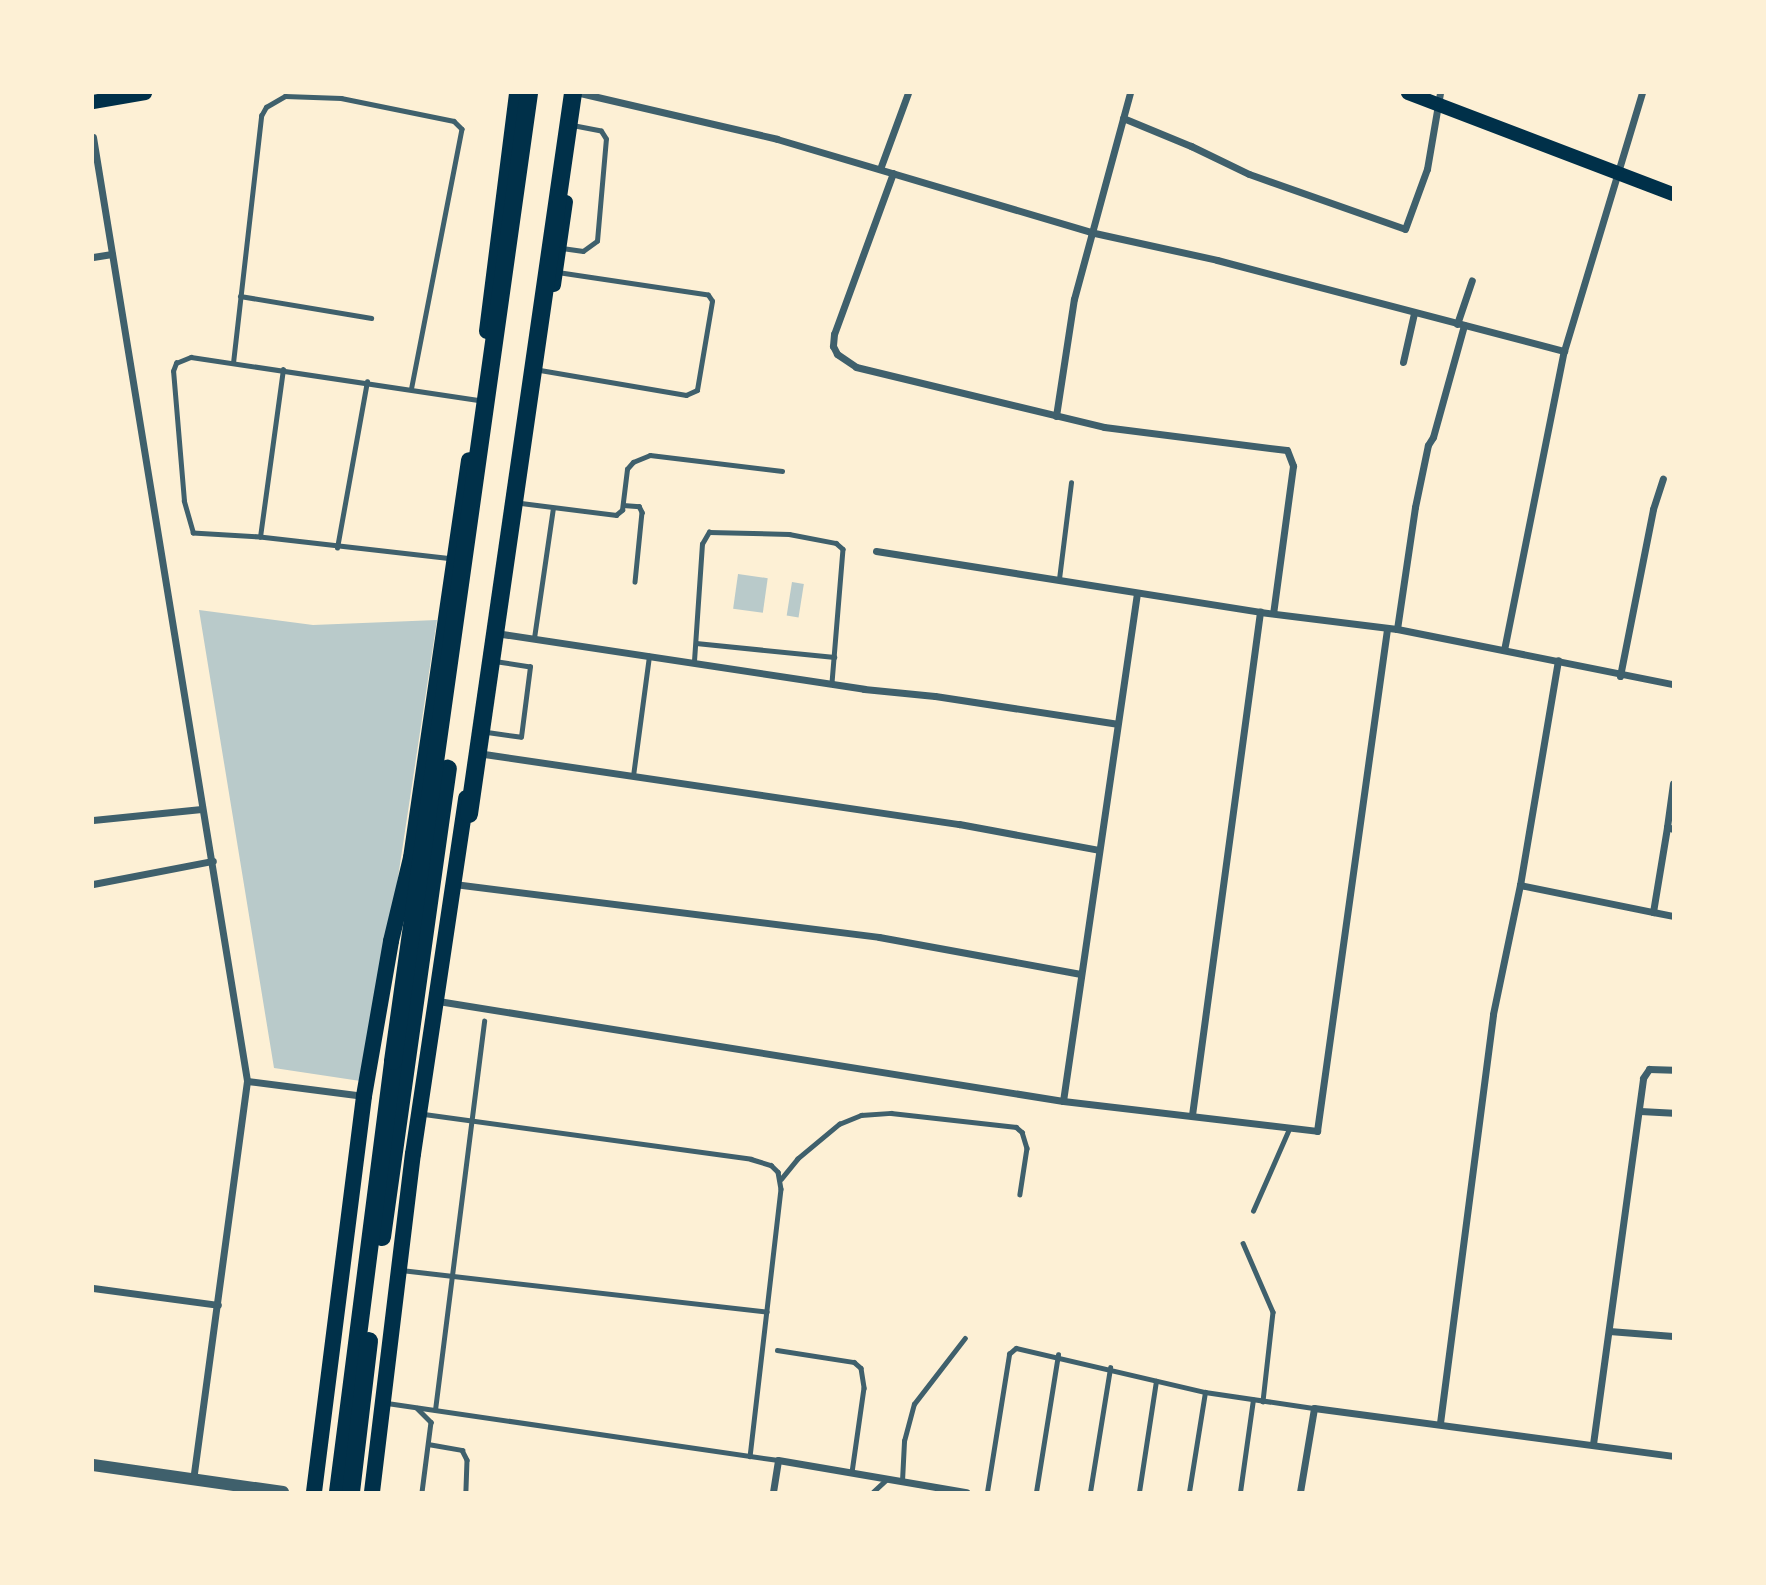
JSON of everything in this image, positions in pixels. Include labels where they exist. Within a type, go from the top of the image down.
[{"type":"highway","points":[[314,1492],[365,1096],[391,941],[411,858],[478,400],[517,93]]},
{"type":"highway","points":[[338,1492],[393,1061],[530,93]]},
{"type":"highway","points":[[351,1492],[377,1276],[542,93]]},
{"type":"highway","points":[[567,93],[568,129]]},
{"type":"highway","points":[[372,1492],[413,1154],[568,129],[578,96]]},
{"type":"highway","points":[[469,814],[578,96]]},
{"type":"highway","points":[[375,1039],[379,1056],[386,1066],[397,1071],[412,1070],[423,1061],[431,1043]]},
{"type":"highway","points":[[357,1152],[369,1134],[389,1128],[399,1130],[413,1154]]},
{"type":"main road","points":[[93,102],[145,93]]},
{"type":"main road","points":[[1408,93],[1439,99],[1673,194]]},
{"type":"main road","points":[[461,835],[478,791],[498,662],[560,248],[568,129]]},
{"type":"street","points":[[880,169],[908,93]]},
{"type":"street","points":[[1055,415],[1074,299],[1090,232],[1130,93]]},
{"type":"street","points":[[1504,650],[1564,351],[1642,93]]},
{"type":"street","points":[[578,96],[777,139],[1090,232],[1217,260],[1564,351]]},
{"type":"street","points":[[1123,118],[1249,174],[1405,229],[1427,169],[1439,99]]},
{"type":"street","points":[[93,137],[247,1081],[192,1480]]},
{"type":"street","points":[[893,173],[834,334],[833,346],[837,354],[856,367],[1104,427],[1209,438],[1286,450],[1293,466],[1273,613]]},
{"type":"street","points":[[93,257],[112,254]]},
{"type":"street","points":[[1397,629],[1415,507],[1428,445],[1433,437],[1472,280]]},
{"type":"street","points":[[1403,362],[1414,313]]},
{"type":"street","points":[[1620,676],[1653,509],[1663,479]]},
{"type":"street","points":[[876,551],[1260,612],[1397,629],[1558,660],[1620,676],[1673,684]]},
{"type":"street","points":[[1063,1101],[1137,593]]},
{"type":"street","points":[[1192,1115],[1260,612]]},
{"type":"street","points":[[438,1002],[1063,1101],[1317,1131],[1387,628]]},
{"type":"street","points":[[502,634],[832,684],[1003,705],[1117,724]]},
{"type":"street","points":[[1440,1423],[1493,1014],[1520,885],[1558,660]]},
{"type":"street","points":[[484,754],[959,824],[1098,850]]},
{"type":"street","points":[[1653,912],[1670,828],[1673,783]]},
{"type":"street","points":[[93,820],[201,809]]},
{"type":"street","points":[[93,884],[213,861]]},
{"type":"street","points":[[454,884],[879,937],[1081,974]]},
{"type":"street","points":[[1520,885],[1673,916]]},
{"type":"street","points":[[1594,1444],[1647,1071],[1673,1070]]},
{"type":"street","points":[[247,1081],[365,1096]]},
{"type":"street","points":[[1640,1111],[1673,1113]]},
{"type":"street","points":[[93,1289],[218,1305]]},
{"type":"street","points":[[1609,1331],[1673,1336]]},
{"type":"street","points":[[1300,1492],[1314,1408],[1673,1456]]},
{"type":"street","points":[[773,1492],[778,1460],[966,1492]]},
{"type":"street","points":[[93,1465],[284,1492]]},
{"type":"lane","points":[[233,363],[261,116],[266,107],[285,96],[341,98],[454,121],[462,129],[412,387]]},
{"type":"lane","points":[[560,248],[583,251],[597,241],[606,139],[601,131],[568,129]]},
{"type":"lane","points":[[540,370],[691,394],[697,390],[712,301],[708,295],[698,291],[556,273]]},
{"type":"lane","points":[[240,296],[371,318]]},
{"type":"lane","points":[[454,559],[337,548],[260,537],[193,533],[189,528],[184,500],[173,371],[183,358],[412,387],[478,400]]},
{"type":"lane","points":[[260,537],[284,370]]},
{"type":"lane","points":[[337,548],[367,382]]},
{"type":"lane","points":[[521,503],[613,516],[622,510],[627,469],[640,458],[650,455],[782,471]]},
{"type":"lane","points":[[1058,581],[1071,483]]},
{"type":"lane","points":[[623,505],[639,506],[642,512],[635,582]]},
{"type":"lane","points":[[534,638],[553,508]]},
{"type":"lane","points":[[694,661],[702,544],[709,532],[789,534],[836,543],[843,549],[832,684]]},
{"type":"lane","points":[[696,643],[834,657]]},
{"type":"lane","points":[[633,777],[649,655]]},
{"type":"lane","points":[[487,732],[521,737],[530,667],[498,662]]},
{"type":"lane","points":[[435,1410],[484,1021]]},
{"type":"lane","points":[[750,1455],[781,1180],[797,1159],[839,1124],[861,1115],[891,1113],[1016,1128],[1022,1132],[1027,1148],[1020,1194]]},
{"type":"lane","points":[[420,1114],[751,1159],[771,1165],[781,1180]]},
{"type":"lane","points":[[1253,1211],[1289,1129]]},
{"type":"lane","points":[[1243,1243],[1273,1312],[1263,1401]]},
{"type":"lane","points":[[400,1270],[767,1312]]},
{"type":"lane","points":[[902,1480],[904,1441],[914,1405],[965,1338]]},
{"type":"lane","points":[[987,1492],[1009,1354],[1020,1348],[1205,1392],[1314,1408]]},
{"type":"lane","points":[[777,1350],[854,1362],[860,1368],[864,1388],[852,1472]]},
{"type":"lane","points":[[1036,1492],[1058,1355]]},
{"type":"lane","points":[[1090,1492],[1110,1368]]},
{"type":"lane","points":[[1139,1492],[1156,1381]]},
{"type":"lane","points":[[1189,1492],[1205,1392]]},
{"type":"lane","points":[[1240,1492],[1253,1400]]},
{"type":"lane","points":[[384,1402],[778,1460]]},
{"type":"lane","points":[[416,1407],[431,1422],[422,1492]]},
{"type":"lane","points":[[428,1444],[461,1450],[467,1460],[466,1492]]},
{"type":"lane","points":[[873,1492],[887,1478]]},
{"type":"shaded area","points":[[738,574],[768,578],[763,613],[733,609]]},
{"type":"shaded area","points":[[792,582],[804,584],[799,617],[787,616]]},
{"type":"shaded area","points":[[199,610],[313,625],[437,620],[367,1082],[274,1068]]}]
